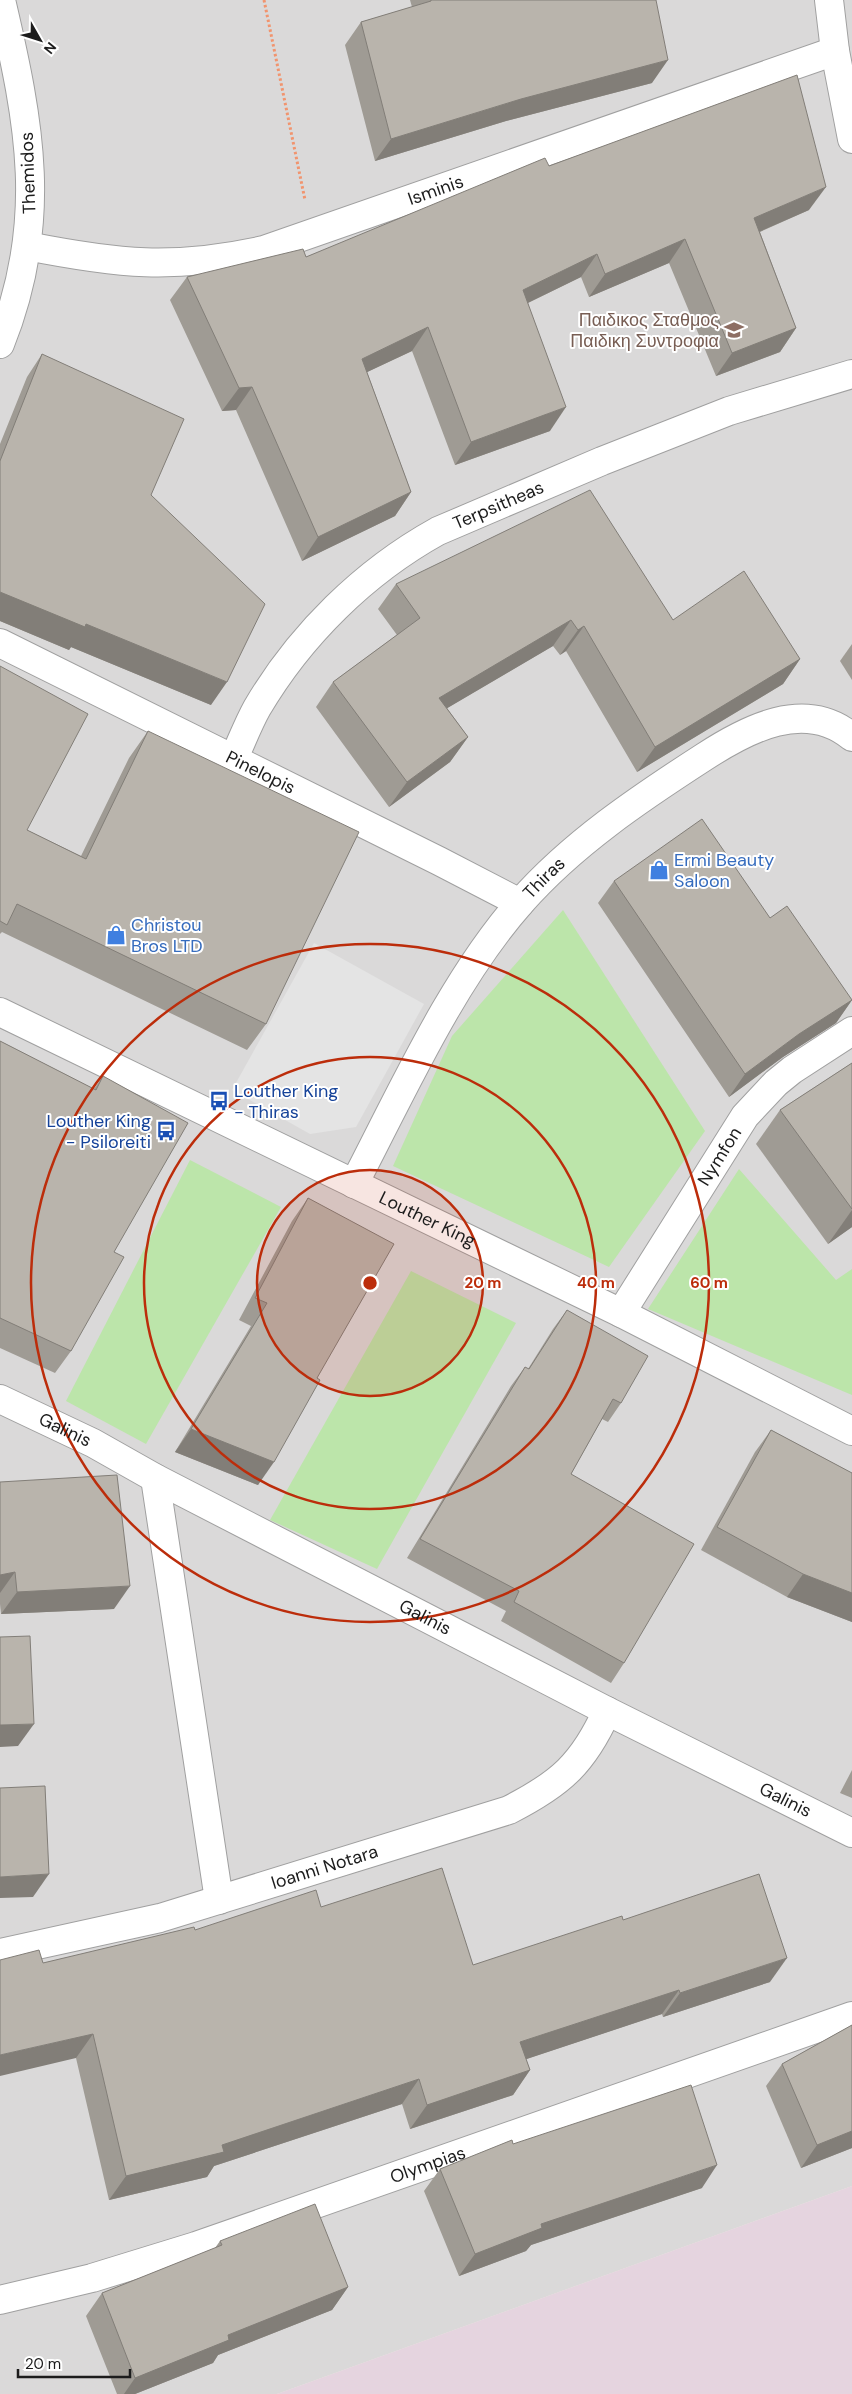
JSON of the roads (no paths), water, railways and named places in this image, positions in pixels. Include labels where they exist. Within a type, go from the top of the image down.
[{"type":"street","name":"Themidos","points":[[0,344],[18,292],[27,246],[30,186],[29,140],[22,97],[1,0]]},
{"type":"street","points":[[829,0],[835,51],[852,139]]},
{"type":"street","name":"Isminis","points":[[27,246],[116,262],[174,264],[232,257],[264,250],[835,51]]},
{"type":"street","name":"Terpsitheas","points":[[233,760],[256,710],[307,638],[378,570],[416,543],[438,531],[602,461],[729,411],[852,374]]},
{"type":"street","name":"Pinelopis","points":[[0,643],[233,760],[439,860],[520,903]]},
{"type":"street","name":"Thiras","points":[[354,1184],[457,992],[520,903],[547,874],[641,799],[725,743],[756,728],[780,720],[804,718],[828,722],[852,737]]},
{"type":"street","name":"Louther King","points":[[0,1012],[622,1313],[852,1431]]},
{"type":"street","name":"Nymfon","points":[[622,1313],[744,1116],[776,1083],[792,1070],[852,1031]]},
{"type":"street","name":"Galinis","points":[[0,1399],[93,1443],[155,1478],[607,1711],[852,1833]]},
{"type":"street","points":[[155,1478],[219,1900]]},
{"type":"street","name":"Ioanni Notara","points":[[0,1954],[160,1918],[509,1810],[538,1796],[562,1778],[594,1740],[607,1711]]},
{"type":"street","name":"Olympias","points":[[0,2300],[92,2278],[196,2246],[852,2016]]},
{"type":"place","name":"Παιδικος Σταθμος Παιδικη Συντροφια","points":[[734,330]]},
{"type":"place","name":"Ermi Beauty Saloon","points":[[659,870]]},
{"type":"place","name":"Christou Bros LTD","points":[[116,935]]},
{"type":"place","name":"Louther King - Thiras","points":[[219,1101]]},
{"type":"place","name":"Louther King - Psiloreiti","points":[[166,1131]]}]
